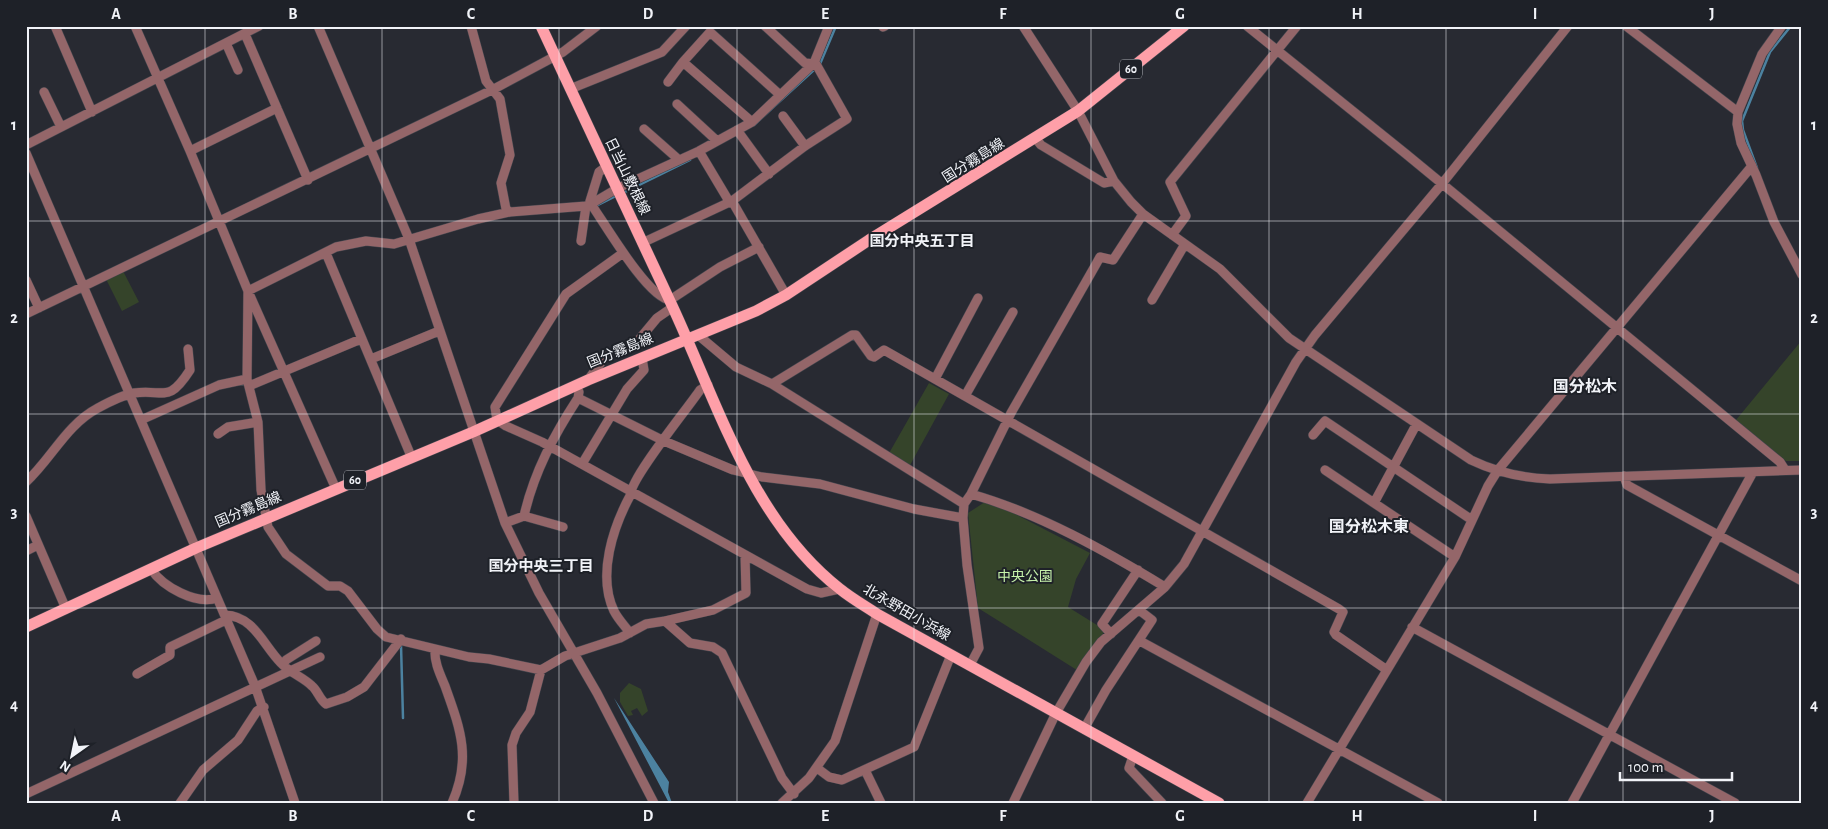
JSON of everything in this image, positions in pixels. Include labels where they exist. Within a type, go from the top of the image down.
[{"type":"main road","name":"日当山敷根線","points":[[541,26],[687,339]]},
{"type":"main road","name":"国分霧島線","points":[[26,627],[196,548],[411,456],[473,432],[588,380],[756,311],[786,295],[869,240],[1036,139],[1078,111],[1184,26]]},
{"type":"main road","name":"北永野田小浜線","points":[[687,339],[764,501],[790,537],[839,589],[877,614],[1219,803]]},
{"type":"street","points":[[55,26],[92,112]]},
{"type":"street","points":[[135,26],[190,151],[248,291],[336,489]]},
{"type":"street","points":[[26,145],[259,26]]},
{"type":"street","points":[[318,26],[372,148],[409,239],[505,522],[539,593],[574,652],[654,803]]},
{"type":"street","points":[[471,26],[486,81],[500,99],[510,155],[502,183],[506,209],[510,212]]},
{"type":"street","points":[[26,314],[494,89],[555,56],[597,26]]},
{"type":"street","points":[[570,89],[662,52],[686,26]]},
{"type":"street","points":[[642,243],[731,202],[805,146],[847,119],[817,66],[805,63],[765,26]]},
{"type":"street","points":[[1023,26],[1078,111],[1114,181],[1144,214],[1220,270],[1289,338],[1416,425],[1471,460],[1514,476],[1550,479],[1802,470]]},
{"type":"street","points":[[1247,26],[1406,154],[1441,185],[1780,462],[1785,470]]},
{"type":"street","points":[[1172,235],[1186,216],[1170,182],[1297,26]]},
{"type":"street","points":[[1013,803],[1056,713],[1086,662],[1101,642],[1165,587],[1184,564],[1305,348],[1441,185],[1568,26]]},
{"type":"street","points":[[1626,26],[1738,112]]},
{"type":"street","points":[[1782,26],[1762,54],[1738,112],[1738,132],[1777,230],[1802,275]]},
{"type":"street","points":[[248,291],[350,242],[366,241],[394,244],[510,212],[591,206],[678,159],[701,153],[716,140],[740,133],[780,94],[817,66],[826,28]]},
{"type":"street","points":[[668,82],[710,32],[780,94]]},
{"type":"street","points":[[245,34],[308,180]]},
{"type":"street","points":[[226,43],[238,70]]},
{"type":"street","points":[[683,62],[752,122]]},
{"type":"street","points":[[44,92],[61,128]]},
{"type":"street","points":[[677,104],[716,140]]},
{"type":"street","points":[[190,151],[277,108]]},
{"type":"street","points":[[783,116],[805,146]]},
{"type":"street","points":[[644,129],[678,159]]},
{"type":"street","points":[[740,133],[769,174]]},
{"type":"street","points":[[1036,139],[1041,145],[1104,183],[1114,181]]},
{"type":"street","points":[[26,153],[255,686],[295,803]]},
{"type":"street","points":[[701,153],[786,295]]},
{"type":"street","points":[[1307,803],[1455,557],[1488,486],[1498,470],[1752,166]]},
{"type":"street","points":[[581,241],[599,172],[606,167]]},
{"type":"street","points":[[591,206],[623,253],[658,296],[671,303]]},
{"type":"street","points":[[970,665],[978,648],[967,565],[964,504],[1060,323],[1100,257],[1113,260],[1144,214]]},
{"type":"street","points":[[1152,300],[1185,244]]},
{"type":"street","points":[[588,380],[606,357],[637,342],[671,303],[720,267],[759,247]]},
{"type":"street","points":[[326,253],[411,456]]},
{"type":"street","points":[[623,253],[566,294],[495,407],[497,420],[582,464],[814,592],[828,593],[839,589]]},
{"type":"street","points":[[26,280],[39,308]]},
{"type":"street","points":[[248,291],[248,383],[258,422],[261,490],[268,527],[286,554],[328,586],[340,586],[348,591],[377,629],[386,637],[401,639],[435,649],[541,670],[574,652],[630,633],[646,624],[712,610],[746,593],[744,554]]},
{"type":"street","points":[[935,379],[978,298]]},
{"type":"street","points":[[965,396],[1012,312]]},
{"type":"street","points":[[371,359],[439,330]]},
{"type":"street","points":[[698,334],[736,368],[772,384],[964,504]]},
{"type":"street","points":[[772,384],[852,335],[856,335],[871,356],[874,357],[884,350],[1339,609],[1343,612],[1334,632],[1336,636],[1387,670]]},
{"type":"street","points":[[141,420],[219,385],[248,383],[285,372],[361,339]]},
{"type":"street","points":[[26,482],[44,465],[64,435],[99,407],[130,394],[163,395],[170,392],[183,381],[190,370],[188,349]]},
{"type":"street","points":[[582,464],[627,389],[644,370],[642,358]]},
{"type":"street","points":[[630,633],[613,609],[608,591],[608,564],[617,526],[630,491],[646,463],[700,390],[708,385]]},
{"type":"street","points":[[524,516],[548,446],[578,398],[579,392],[576,386]]},
{"type":"street","points":[[578,398],[664,441],[721,465],[750,474],[820,484],[914,509],[964,518]]},
{"type":"street","points":[[1313,435],[1325,421],[1472,520]]},
{"type":"street","points":[[218,434],[228,427],[258,422]]},
{"type":"street","points":[[1374,503],[1416,425]]},
{"type":"street","points":[[1325,470],[1455,557]]},
{"type":"street","points":[[1572,803],[1753,472]]},
{"type":"street","points":[[1624,476],[1627,485],[1802,581]]},
{"type":"street","points":[[971,494],[1015,509],[1086,540],[1165,587]]},
{"type":"street","points":[[26,516],[66,609]]},
{"type":"street","points":[[505,522],[524,516],[564,527]]},
{"type":"street","points":[[26,551],[38,545]]},
{"type":"street","points":[[151,568],[157,578],[173,590],[209,601],[217,598]]},
{"type":"street","points":[[1111,634],[1102,624],[1138,570]]},
{"type":"street","points":[[1084,729],[1106,690],[1140,641],[1152,620],[1139,610]]},
{"type":"street","points":[[782,803],[794,794],[817,768],[841,727],[877,614]]},
{"type":"street","points":[[137,674],[170,656],[170,647],[226,618],[234,616],[248,624],[264,639],[283,665],[313,686],[326,704],[347,697],[364,687],[401,639]]},
{"type":"street","points":[[665,620],[690,644],[714,647],[722,653],[782,778],[794,794]]},
{"type":"street","points":[[1412,628],[1735,803]]},
{"type":"street","points":[[283,665],[286,660],[316,640]]},
{"type":"street","points":[[1140,641],[1438,803]]},
{"type":"street","points":[[435,649],[436,662],[461,731],[463,745],[460,773],[452,803]]},
{"type":"street","points":[[817,768],[836,780],[842,780],[914,748],[951,654]]},
{"type":"street","points":[[26,794],[320,657]]},
{"type":"street","points":[[514,803],[512,745],[516,733],[530,712],[541,670]]},
{"type":"street","points":[[180,803],[203,770],[238,740],[257,711],[264,708]]},
{"type":"street","points":[[1133,756],[1129,768],[1162,803]]},
{"type":"street","points":[[865,770],[881,803]]},
{"type":"green space","points":[[123,271],[139,302],[122,311],[106,279]]},
{"type":"green space","points":[[1802,340],[1802,461],[1786,461],[1736,420]]},
{"type":"green space","points":[[929,383],[949,394],[909,467],[888,455]]},
{"type":"green space","name":"中央公園","points":[[988,500],[1090,553],[1076,579],[1068,607],[1105,630],[1080,672],[978,608],[968,513]]},
{"type":"green space","points":[[629,683],[641,689],[648,711],[642,716],[637,708],[631,711],[633,715],[628,716],[620,702],[620,693]]},
{"type":"water","points":[[614,698],[669,782],[668,792],[672,803],[669,803]]},
{"type":"waterway","points":[[820,64],[836,26]]},
{"type":"waterway","points":[[1757,168],[1743,130],[1742,121],[1770,52],[1791,26]]},
{"type":"waterway","points":[[754,125],[816,68]]},
{"type":"waterway","points":[[623,193],[690,160]]},
{"type":"waterway","points":[[598,205],[618,195]]},
{"type":"waterway","points":[[401,645],[403,718]]},
{"type":"district","name":"国分中央五丁目","points":[[922,241]]},
{"type":"district","name":"国分松木","points":[[1585,386]]},
{"type":"district","name":"国分松木東","points":[[1369,526]]},
{"type":"district","name":"国分中央三丁目","points":[[541,566]]}]
